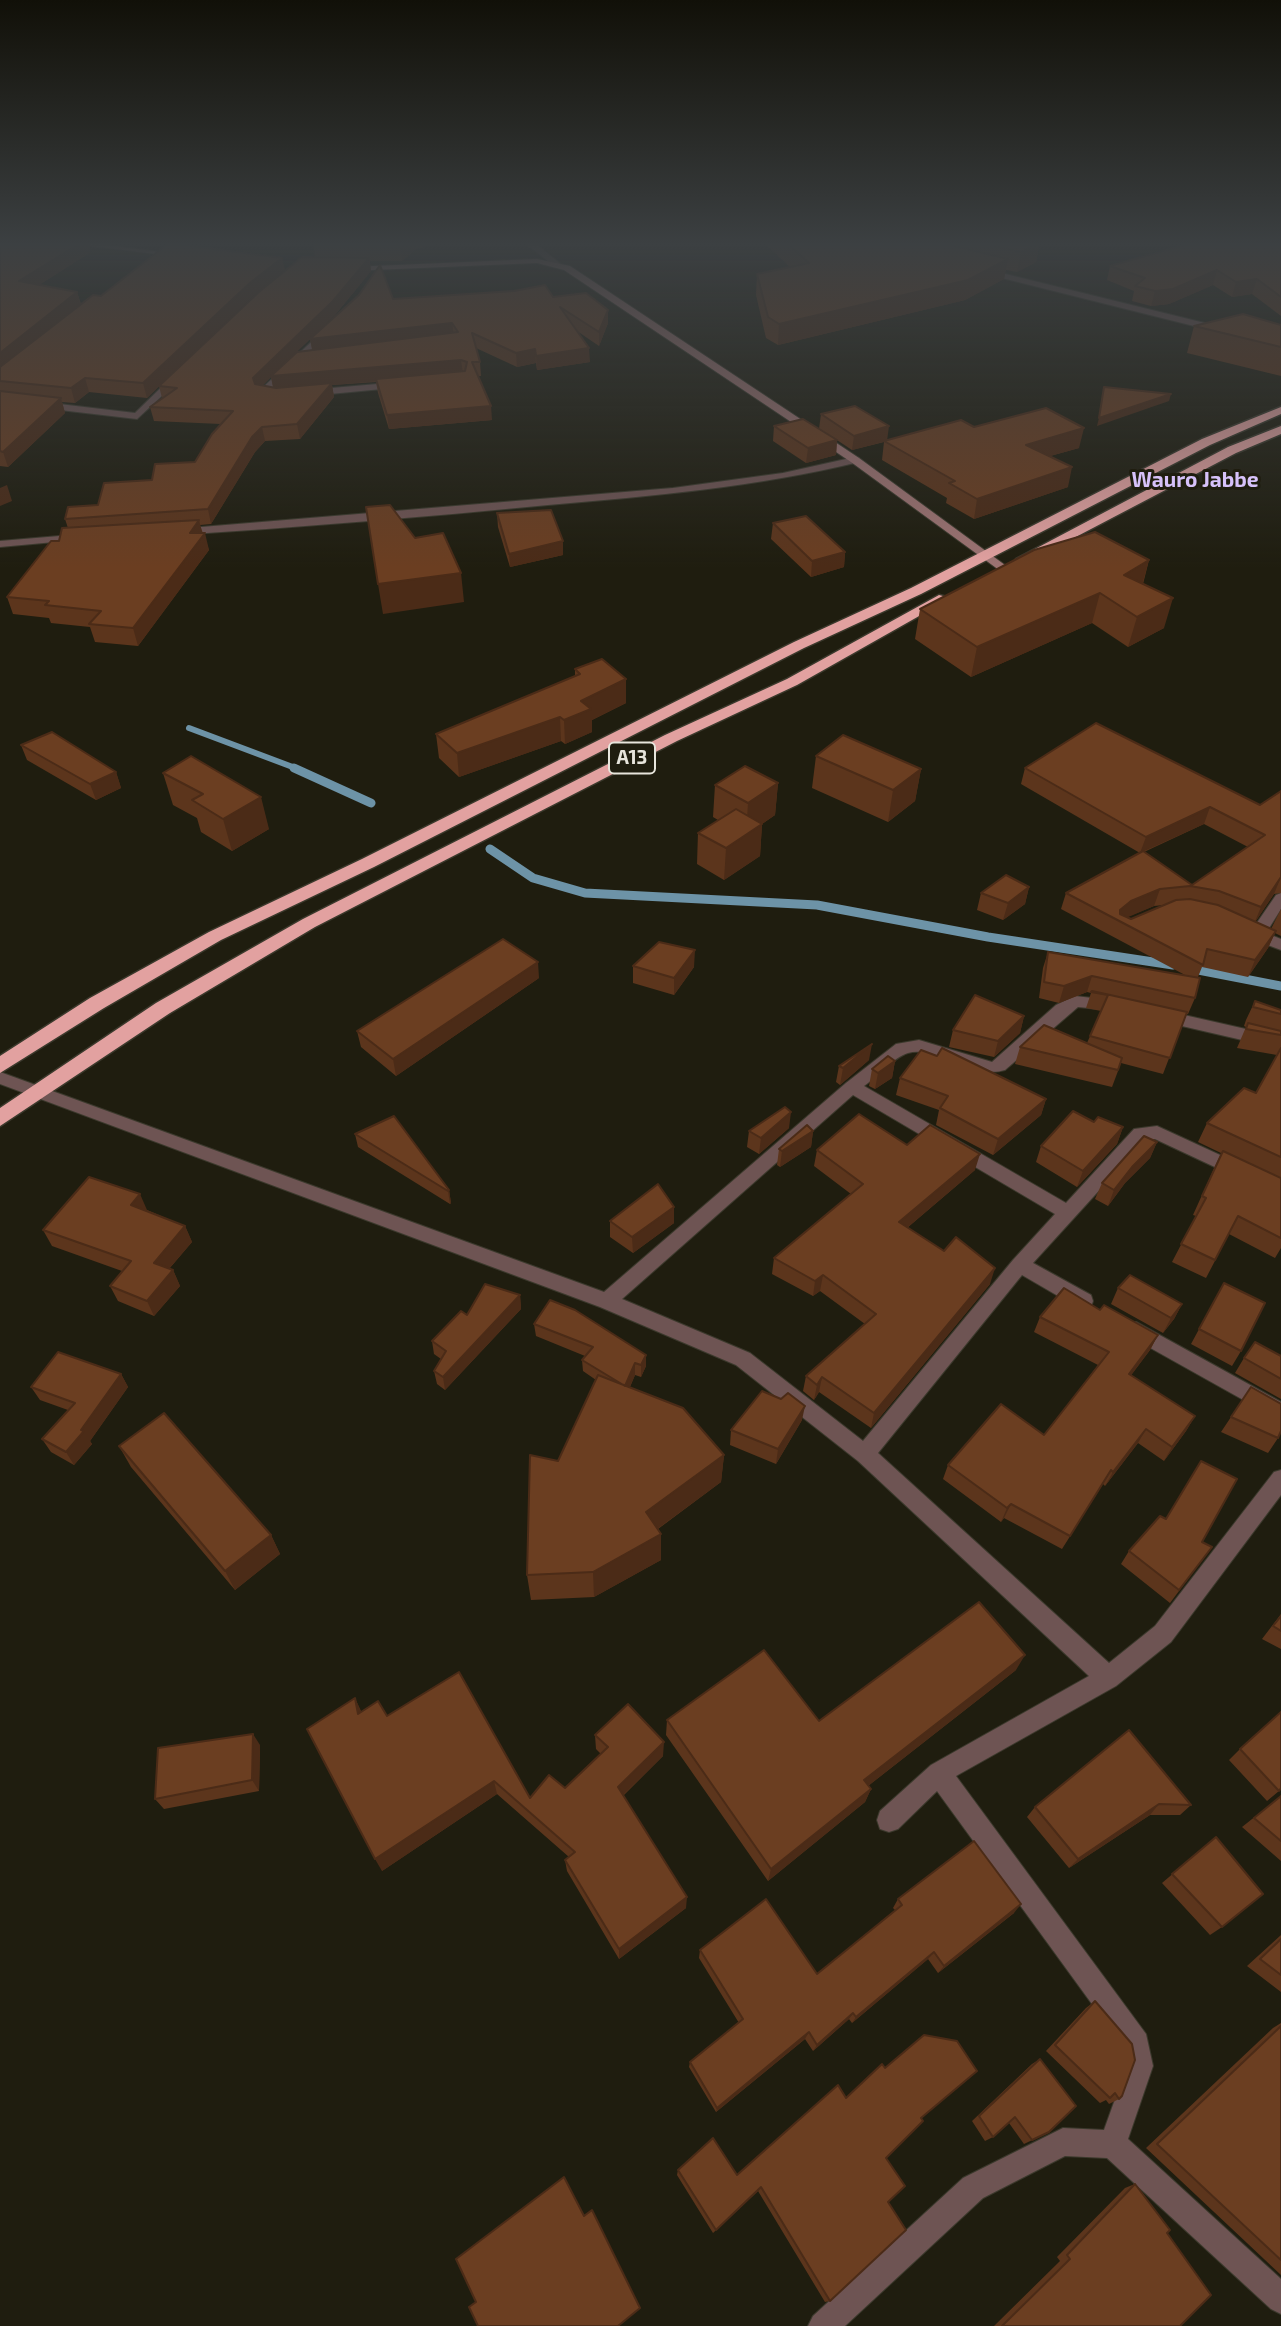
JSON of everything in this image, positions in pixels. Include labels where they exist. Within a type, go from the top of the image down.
[{"type":"highway","name":"A13","points":[[0,1066],[97,1003],[215,936],[368,863],[787,651],[985,556],[1206,442],[1281,410]]},
{"type":"highway","points":[[982,579],[1232,450],[1281,430]]},
{"type":"highway","name":"A13","points":[[0,1118],[163,1007],[309,923],[671,738],[792,682],[961,590]]},
{"type":"main road","points":[[689,351],[855,460],[1003,568]]},
{"type":"street","points":[[290,396],[266,397],[261,394],[307,351]]},
{"type":"street","points":[[297,360],[322,357]]},
{"type":"street","points":[[0,400],[137,416],[184,371]]},
{"type":"street","points":[[301,394],[415,384]]},
{"type":"street","points":[[162,533],[350,522],[621,496],[816,471],[855,460]]},
{"type":"street","points":[[0,544],[95,536]]},
{"type":"street","points":[[1257,934],[1281,898]]},
{"type":"street","points":[[1234,926],[1281,945]]},
{"type":"street","points":[[607,1301],[852,1087],[902,1048],[919,1046],[992,1068],[999,1066],[1062,1009],[1075,1001],[1133,1009],[1281,1043]]},
{"type":"street","points":[[0,1078],[607,1301],[743,1359],[865,1454],[1108,1678]]},
{"type":"street","points":[[852,1087],[1068,1213]]},
{"type":"street","points":[[865,1454],[1020,1265],[1140,1134],[1157,1132],[1281,1191]]},
{"type":"street","points":[[1020,1265],[1281,1412]]},
{"type":"street","points":[[889,1820],[939,1773],[1108,1678],[1163,1634],[1281,1479]]},
{"type":"street","points":[[939,1773],[1137,2043],[1140,2066],[1113,2144]]},
{"type":"street","points":[[823,2326],[973,2188],[1063,2141],[1113,2144],[1281,2299]]},
{"type":"building","points":[[21,351],[178,351],[143,383],[85,378],[71,388],[0,381],[0,367]]},
{"type":"building","points":[[197,351],[282,351],[253,378],[255,384],[276,388],[332,383],[297,424],[262,427],[252,437],[208,509],[65,519],[68,507],[98,505],[104,483],[152,480],[155,464],[195,462],[212,434],[233,411],[150,407],[177,388],[159,386]]},
{"type":"building","points":[[477,351],[480,362],[472,362],[491,406],[387,415],[376,379],[465,371],[467,362],[461,360],[271,376],[297,352]]},
{"type":"building","points":[[535,351],[572,351],[536,356]]},
{"type":"building","points":[[1104,387],[1171,394],[1099,418]]},
{"type":"building","points":[[0,391],[61,398],[3,452],[0,451]]},
{"type":"building","points":[[855,406],[889,426],[854,436],[821,414]]},
{"type":"building","points":[[1046,408],[1084,428],[1026,445],[1072,467],[977,499],[949,483],[955,481],[884,441],[961,420],[974,427]]},
{"type":"building","points":[[803,419],[837,440],[808,448],[774,426]]},
{"type":"building","points":[[390,505],[415,538],[443,533],[461,573],[378,584],[366,507]]},
{"type":"building","points":[[551,510],[563,541],[509,554],[497,513]]},
{"type":"building","points":[[806,516],[845,552],[812,561],[773,523]]},
{"type":"building","points":[[199,520],[190,533],[205,533],[133,628],[89,624],[101,611],[45,605],[49,601],[7,597],[51,541],[59,541],[62,528]]},
{"type":"building","points":[[1095,532],[1149,560],[1124,575],[1173,598],[1137,617],[1100,593],[977,647],[920,609],[1034,550]]},
{"type":"building","points":[[602,659],[626,679],[581,701],[591,709],[457,753],[436,734],[580,674],[575,669]]},
{"type":"building","points":[[1096,723],[1260,805],[1281,791],[1281,877],[1261,907],[1219,891],[1190,886],[1160,889],[1131,901],[1120,910],[1120,914],[1131,919],[1176,900],[1190,899],[1218,905],[1276,931],[1255,960],[1207,949],[1203,965],[1066,893],[1143,851],[1192,885],[1265,835],[1210,807],[1146,837],[1025,768]]},
{"type":"building","points":[[52,732],[116,772],[90,784],[21,745]]},
{"type":"building","points":[[843,735],[921,769],[893,790],[816,756]]},
{"type":"building","points":[[191,756],[261,797],[223,819],[192,800],[203,794],[163,773]]},
{"type":"building","points":[[745,766],[778,783],[748,803],[715,785]]},
{"type":"building","points":[[736,809],[762,824],[726,848],[698,833]]},
{"type":"building","points":[[1006,875],[1029,887],[1008,903],[981,893]]},
{"type":"building","points":[[503,939],[538,962],[393,1059],[357,1031]]},
{"type":"building","points":[[659,942],[695,950],[674,978],[633,966]]},
{"type":"building","points":[[1048,952],[1200,978],[1195,998],[1092,976],[1064,986],[1044,982]]},
{"type":"building","points":[[1092,991],[1187,1012],[1170,1058],[1090,1036],[1108,995]]},
{"type":"building","points":[[975,995],[1024,1016],[998,1041],[953,1030]]},
{"type":"building","points":[[1255,1001],[1281,1010],[1281,1014],[1253,1007]]},
{"type":"building","points":[[1248,1023],[1281,1031],[1281,1035],[1246,1029]]},
{"type":"building","points":[[1044,1025],[1122,1058],[1118,1070],[1020,1047]]},
{"type":"building","points":[[872,1044],[843,1068],[839,1066]]},
{"type":"building","points":[[942,1048],[1046,1099],[998,1139],[940,1108],[948,1096],[900,1078],[921,1050],[937,1056]]},
{"type":"building","points":[[1281,1048],[1281,1157],[1207,1123],[1244,1088],[1256,1093]]},
{"type":"building","points":[[888,1056],[895,1061],[878,1073],[872,1069]]},
{"type":"building","points":[[785,1107],[791,1112],[761,1138],[749,1131]]},
{"type":"building","points":[[1073,1111],[1094,1122],[1098,1117],[1123,1127],[1083,1171],[1041,1146]]},
{"type":"building","points":[[859,1114],[907,1145],[930,1125],[980,1154],[899,1222],[944,1251],[956,1237],[995,1268],[874,1413],[822,1377],[817,1385],[806,1376],[876,1314],[823,1275],[815,1281],[774,1258],[863,1184],[817,1150]]},
{"type":"building","points":[[394,1116],[449,1190],[448,1191],[355,1134]]},
{"type":"building","points":[[807,1125],[813,1131],[782,1151],[779,1149]]},
{"type":"building","points":[[1144,1136],[1157,1142],[1114,1190],[1102,1183]]},
{"type":"building","points":[[1223,1151],[1281,1178],[1281,1238],[1238,1216],[1215,1260],[1181,1244],[1206,1198],[1202,1196]]},
{"type":"building","points":[[89,1177],[140,1194],[131,1205],[185,1226],[154,1263],[173,1270],[147,1301],[110,1286],[131,1261],[43,1230]]},
{"type":"building","points":[[658,1184],[674,1207],[632,1237],[610,1221]]},
{"type":"building","points":[[1130,1275],[1182,1304],[1171,1318],[1118,1288]]},
{"type":"building","points":[[1224,1283],[1265,1303],[1241,1351],[1199,1329]]},
{"type":"building","points":[[485,1284],[520,1295],[443,1377],[434,1371],[446,1351],[432,1341],[461,1311],[467,1315]]},
{"type":"building","points":[[1064,1288],[1100,1310],[1104,1305],[1158,1335],[1129,1374],[1195,1416],[1172,1447],[1146,1429],[1113,1472],[1111,1470],[1070,1536],[1011,1504],[1007,1508],[948,1465],[1001,1404],[1044,1435],[1109,1352],[1040,1317]]},
{"type":"building","points":[[550,1300],[575,1310],[646,1355],[641,1365],[635,1363],[625,1386],[582,1360],[593,1347],[534,1324]]},
{"type":"building","points":[[1255,1342],[1281,1356],[1281,1379],[1244,1358]]},
{"type":"building","points":[[58,1352],[121,1374],[81,1430],[84,1431],[66,1452],[42,1439],[75,1403],[31,1387]]},
{"type":"building","points":[[598,1375],[683,1408],[724,1455],[646,1512],[661,1534],[593,1572],[527,1575],[530,1455],[558,1461]]},
{"type":"building","points":[[1251,1387],[1281,1404],[1281,1431],[1278,1438],[1231,1417]]},
{"type":"building","points":[[762,1391],[781,1399],[788,1393],[805,1406],[778,1449],[731,1430]]},
{"type":"building","points":[[164,1413],[271,1535],[225,1571],[119,1446]]},
{"type":"building","points":[[1201,1461],[1237,1479],[1202,1542],[1212,1547],[1179,1590],[1129,1551],[1160,1516],[1166,1519]]},
{"type":"building","points":[[979,1602],[1025,1655],[864,1780],[871,1789],[771,1869],[667,1720],[764,1650],[819,1721]]},
{"type":"building","points":[[1281,1616],[1281,1631],[1273,1626]]},
{"type":"building","points":[[459,1672],[530,1798],[549,1775],[565,1788],[608,1747],[595,1735],[628,1704],[664,1742],[618,1787],[687,1897],[619,1949],[565,1860],[575,1852],[494,1781],[375,1859],[307,1729],[355,1698],[358,1714],[378,1701],[387,1716]]},
{"type":"building","points":[[1281,1712],[1281,1788],[1279,1791],[1240,1749]]},
{"type":"building","points":[[1129,1730],[1191,1805],[1159,1804],[1078,1859],[1035,1807]]},
{"type":"building","points":[[253,1734],[252,1780],[155,1799],[158,1748]]},
{"type":"building","points":[[1281,1796],[1281,1841],[1254,1818]]},
{"type":"building","points":[[1216,1837],[1263,1894],[1222,1927],[1172,1874]]},
{"type":"building","points":[[974,1841],[1021,1904],[944,1966],[934,1952],[856,2017],[853,2013],[817,2045],[809,2032],[717,2108],[690,2062],[743,2019],[700,1950],[766,1899],[817,1974],[902,1905],[898,1899]]},
{"type":"building","points":[[1281,1939],[1281,1975],[1260,1959]]},
{"type":"building","points":[[1095,2001],[1132,2044],[1135,2060],[1119,2099],[1115,2093],[1110,2098],[1055,2045]]},
{"type":"building","points":[[1281,2026],[1281,2260],[1157,2144]]},
{"type":"building","points":[[924,2035],[957,2041],[977,2071],[921,2118],[923,2121],[886,2158],[905,2186],[888,2202],[906,2230],[830,2301],[761,2187],[716,2230],[678,2170],[713,2138],[737,2175],[838,2085],[846,2098],[882,2064],[885,2068]]},
{"type":"building","points":[[1040,2059],[1076,2106],[1049,2132],[1032,2140],[1015,2117],[993,2137],[979,2116]]},
{"type":"building","points":[[564,2177],[584,2216],[592,2210],[640,2308],[618,2326],[478,2326],[469,2307],[476,2302],[456,2259]]},
{"type":"building","points":[[1135,2184],[1170,2230],[1167,2233],[1211,2295],[1180,2326],[1002,2326],[1070,2259],[1067,2255]]},
{"type":"waterway","points":[[189,728],[298,769]]},
{"type":"waterway","points":[[294,768],[371,803]]},
{"type":"waterway","points":[[490,849],[533,878],[585,893],[817,905],[988,937],[1173,965]]},
{"type":"waterway","points":[[1188,968],[1281,986]]},
{"type":"district","name":"Wauro Jabbe","points":[[1195,480]]}]
